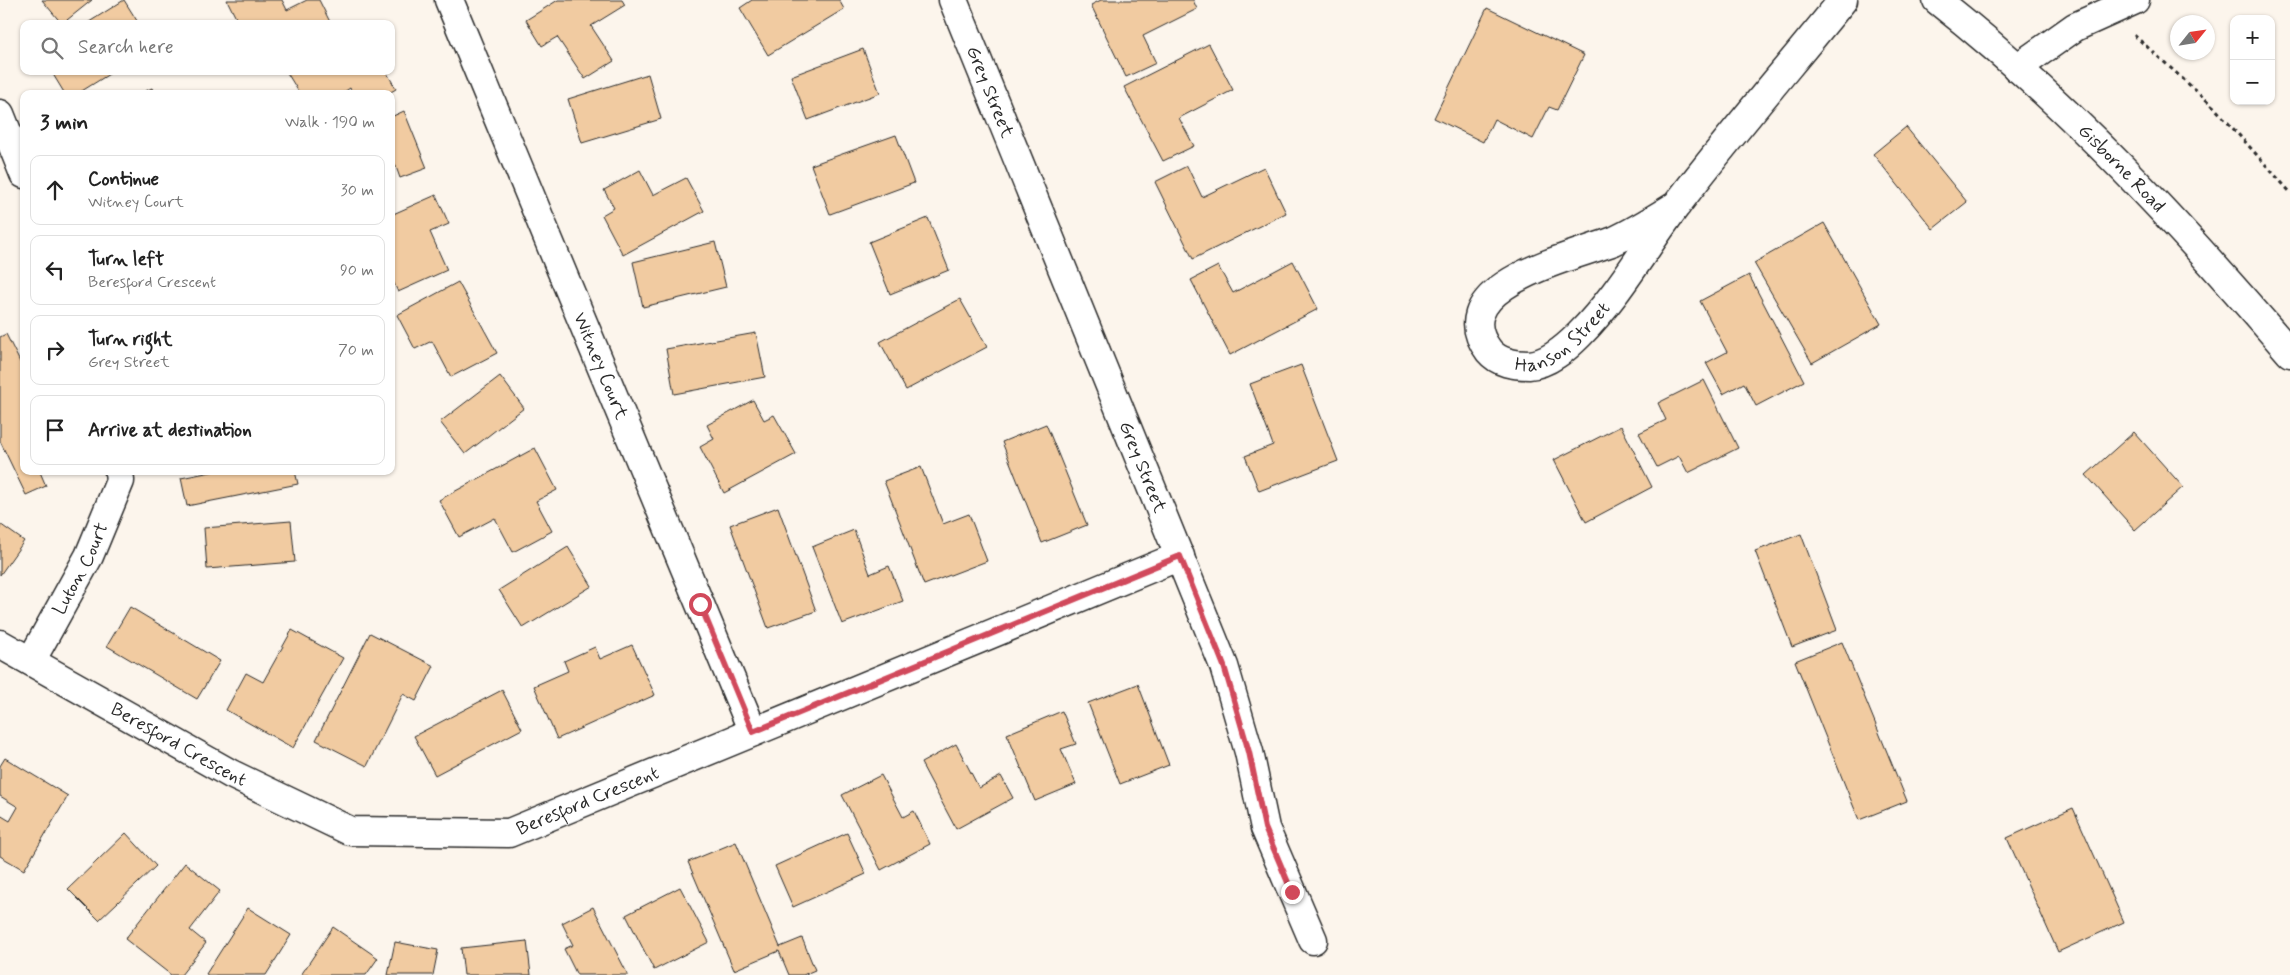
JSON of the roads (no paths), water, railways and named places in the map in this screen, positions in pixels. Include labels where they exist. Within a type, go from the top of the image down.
[{"type":"street","name":"Witney Court","points":[[449,0],[753,732]]},
{"type":"street","name":"Grey Street","points":[[953,0],[1224,666],[1249,752],[1265,828],[1312,940]]},
{"type":"street","name":"Hanson Street","points":[[1677,205],[1616,240],[1533,269],[1508,282],[1488,299],[1478,320],[1480,339],[1493,356],[1513,365],[1536,364],[1558,353],[1580,334],[1607,302],[1677,205],[1843,0]]},
{"type":"street","name":"Gisborne Road","points":[[1937,0],[2017,68],[2113,160],[2200,250],[2290,353]]},
{"type":"street","points":[[2017,68],[2075,27],[2135,0]]},
{"type":"street","points":[[0,114],[20,164]]},
{"type":"street","name":"Luton Court","points":[[30,661],[89,556],[120,480],[119,475]]},
{"type":"street","name":"Beresford Crescent","points":[[0,644],[231,774],[350,830],[509,833],[1180,556]]}]
